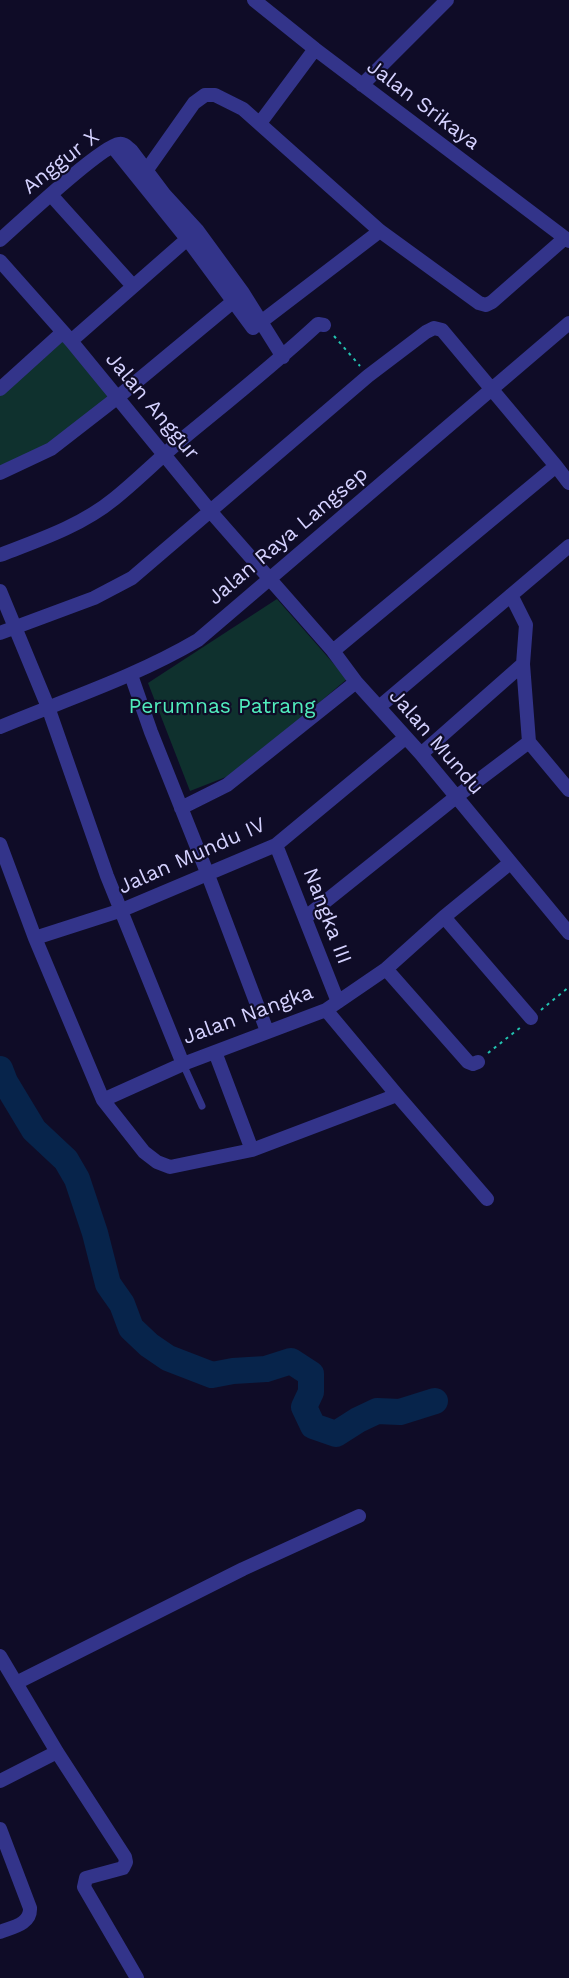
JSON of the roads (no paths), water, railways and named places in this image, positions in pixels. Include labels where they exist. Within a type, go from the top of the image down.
[{"type":"street","name":"Jalan Srikaya","points":[[254,0],[567,240]]},
{"type":"street","points":[[362,85],[447,0]]},
{"type":"street","points":[[260,123],[315,49]]},
{"type":"street","points":[[283,357],[263,322],[238,297],[146,171],[194,102],[201,97],[210,95],[221,97],[243,109],[380,231],[479,303],[486,305],[492,302],[567,240]]},
{"type":"street","name":"Anggur X","points":[[0,240],[51,195],[120,143],[126,146],[146,171]]},
{"type":"street","points":[[113,147],[192,235]]},
{"type":"street","points":[[51,195],[133,286]]},
{"type":"street","points":[[263,322],[380,231]]},
{"type":"street","points":[[1,387],[133,286],[192,235]]},
{"type":"street","name":"Jalan Anggur","points":[[0,261],[67,336],[270,580]]},
{"type":"street","points":[[0,473],[51,449],[118,397],[238,297]]},
{"type":"street","name":"Jalan Raya Langsep","points":[[0,727],[131,675],[198,640],[569,323]]},
{"type":"street","points":[[0,555],[47,538],[81,521],[113,500],[164,453],[283,357],[318,324],[324,325]]},
{"type":"street","points":[[0,633],[94,598],[132,578],[212,512],[368,376],[434,328],[442,330],[569,483]]},
{"type":"street","points":[[333,651],[556,466]]},
{"type":"street","points":[[379,707],[569,546]]},
{"type":"street","name":"Jalan Mundu","points":[[270,580],[333,651],[356,682],[421,754],[569,933]]},
{"type":"street","name":"Jalan Nangka","points":[[0,591],[48,707],[107,876],[183,1064],[332,1006],[386,969],[444,917],[510,863]]},
{"type":"street","points":[[511,595],[525,622],[523,664],[529,742],[569,790]]},
{"type":"street","points":[[421,754],[523,664]]},
{"type":"street","points":[[131,675],[267,1031]]},
{"type":"street","points":[[181,808],[227,785],[356,682]]},
{"type":"street","name":"Jalan Mundu IV","points":[[35,938],[122,910],[276,845],[405,738]]},
{"type":"street","points":[[306,917],[529,742]]},
{"type":"street","points":[[0,844],[35,938],[103,1100],[144,1152],[157,1162],[170,1167],[252,1150],[397,1095]]},
{"type":"street","name":"Nangka III","points":[[276,845],[306,917],[332,1006],[397,1095],[487,1199]]},
{"type":"street","points":[[444,917],[531,1018]]},
{"type":"street","points":[[386,969],[468,1062],[473,1064],[478,1062]]},
{"type":"street","points":[[215,1052],[252,1150]]},
{"type":"street","points":[[103,1100],[183,1064]]},
{"type":"street","points":[[16,1683],[243,1569],[359,1516]]},
{"type":"street","points":[[0,1656],[57,1752],[125,1857],[126,1862],[123,1868],[86,1878],[84,1887],[137,1978]]},
{"type":"street","points":[[0,1781],[57,1752]]},
{"type":"street","points":[[0,1932],[28,1920],[31,1916],[30,1908],[2,1838]]},
{"type":"lane","points":[[183,1064],[202,1106]]},
{"type":"waterway","points":[[0,1069],[5,1082],[34,1130],[66,1160],[77,1179],[95,1233],[108,1284],[122,1304],[131,1328],[149,1345],[168,1358],[212,1375],[266,1369],[291,1361],[311,1374],[311,1392],[304,1407],[313,1426],[336,1434],[377,1411],[400,1412],[435,1401]]},
{"type":"park label","name":"Perumnas Patrang","points":[[222,707]]}]
